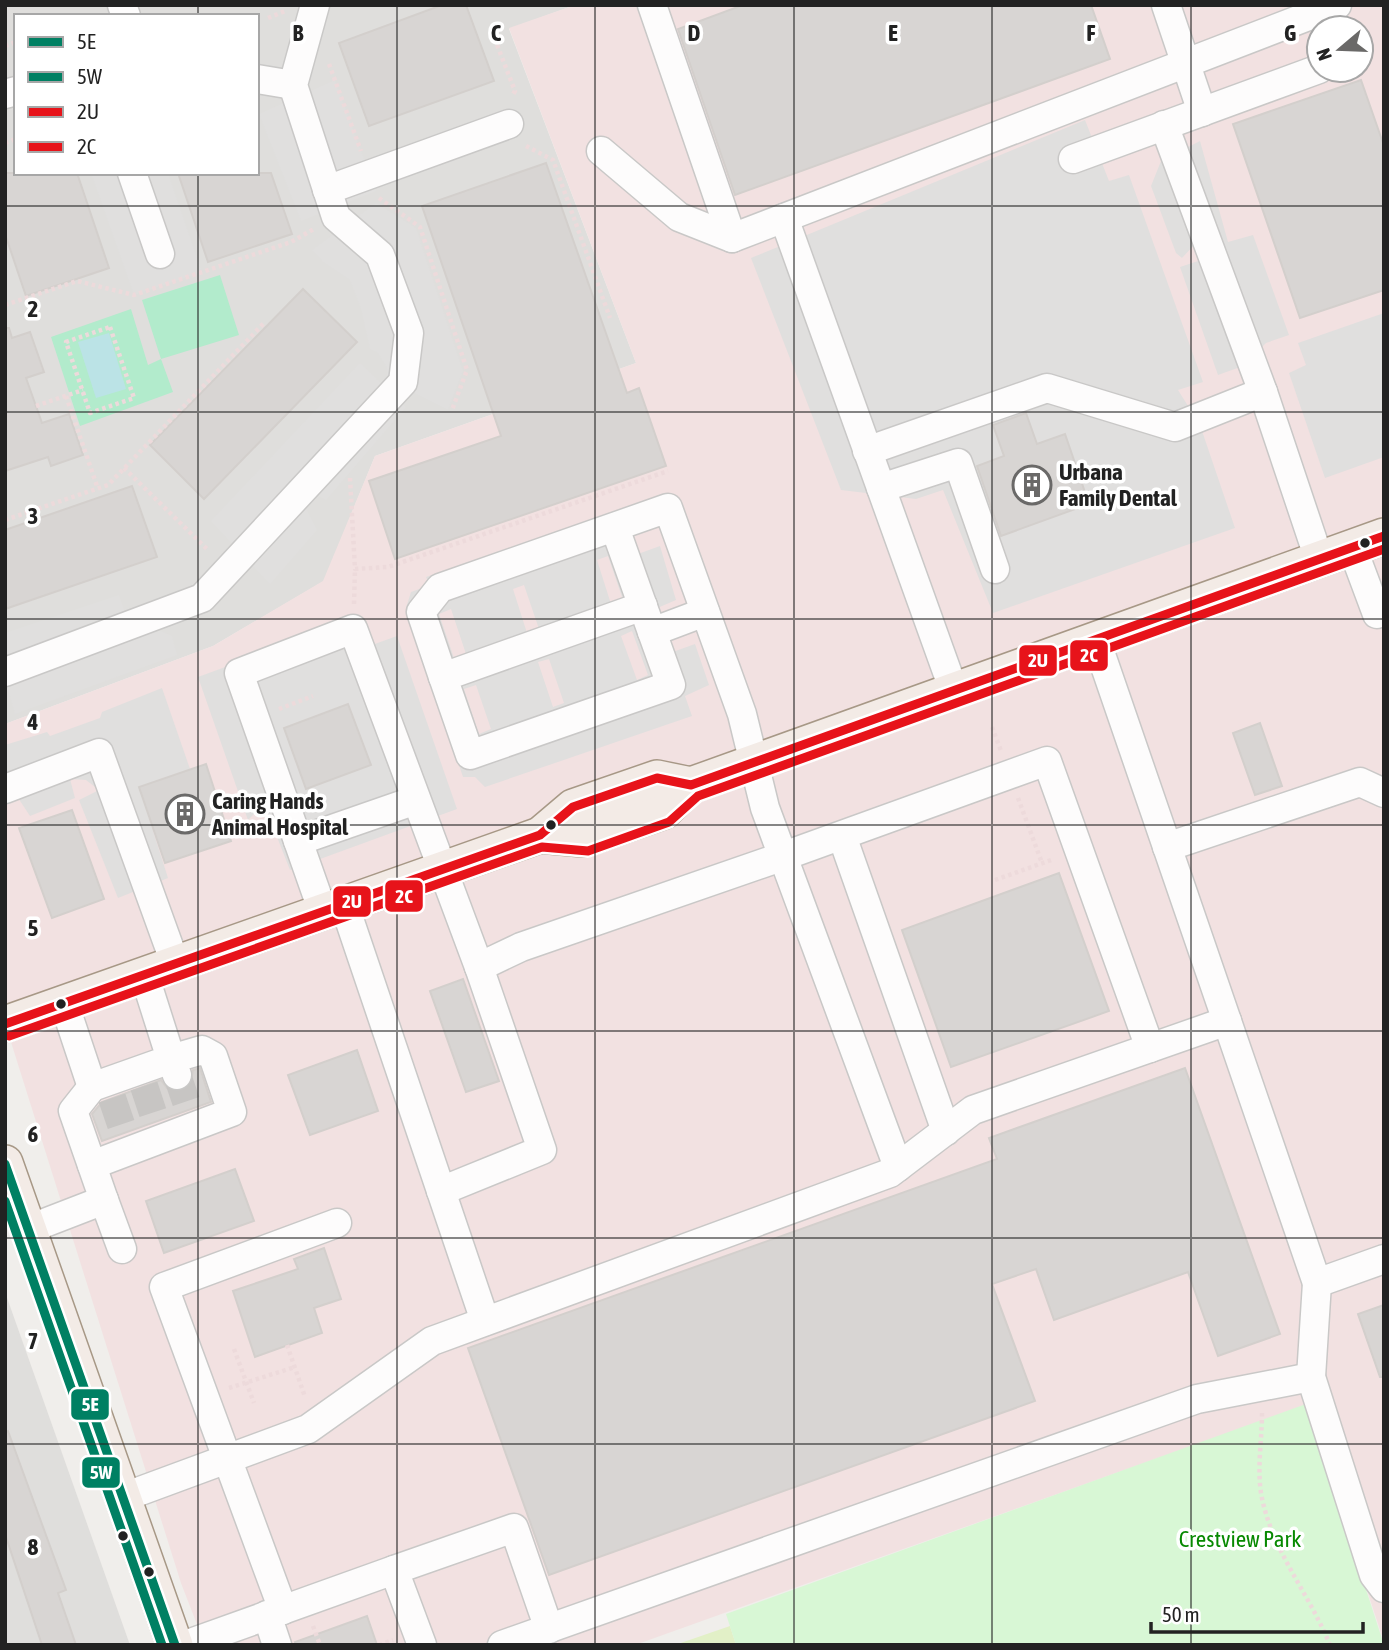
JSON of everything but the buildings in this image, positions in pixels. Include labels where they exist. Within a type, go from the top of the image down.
[{"type":"main road","points":[[5,1024],[540,835],[584,839],[664,811],[691,785],[1368,542]]},
{"type":"main road","points":[[5,1163],[175,1645]]},
{"type":"street","points":[[652,5],[732,238]]},
{"type":"street","points":[[1166,5],[1202,112]]},
{"type":"street","points":[[601,151],[679,217],[732,238],[1337,5]]},
{"type":"street","points":[[5,672],[202,598],[403,382],[409,333],[380,255],[337,217],[293,85],[314,12]]},
{"type":"street","points":[[1073,159],[1305,74]]},
{"type":"street","points":[[259,79],[293,85]]},
{"type":"street","points":[[327,190],[509,124]]},
{"type":"street","points":[[1164,125],[1263,392],[1319,559]]},
{"type":"street","points":[[133,175],[160,254]]},
{"type":"street","points":[[784,218],[954,691]]},
{"type":"street","points":[[867,451],[1047,388],[1175,428],[1263,392]]},
{"type":"street","points":[[881,488],[958,463],[995,569]]},
{"type":"street","points":[[615,528],[671,685],[470,755],[421,612],[440,588],[668,508],[742,714],[765,808],[898,1167]]},
{"type":"street","points":[[1368,542],[1381,619]]},
{"type":"street","points":[[443,677],[647,619],[705,612]]},
{"type":"street","points":[[441,1191],[542,1150],[480,967],[353,629],[239,673],[298,841],[333,908],[441,1191],[485,1321]]},
{"type":"street","points":[[1096,640],[1317,1283],[1311,1377],[1374,1575],[1384,1588]]},
{"type":"street","points":[[5,789],[99,753],[160,968],[174,1067]]},
{"type":"street","points":[[480,967],[521,947],[842,836],[1046,761],[1150,1048]]},
{"type":"street","points":[[1167,848],[1360,782],[1384,793]]},
{"type":"street","points":[[298,841],[416,800]]},
{"type":"street","points":[[842,836],[946,1131]]},
{"type":"street","points":[[64,1003],[104,1089]]},
{"type":"street","points":[[124,1497],[315,1424],[432,1341],[878,1177],[898,1167],[973,1110],[1227,1021]]},
{"type":"street","points":[[92,1165],[127,1142],[192,1118],[232,1112],[212,1056],[202,1050],[174,1067],[104,1089],[73,1111],[104,1200],[122,1249]]},
{"type":"street","points":[[29,1229],[104,1200]]},
{"type":"street","points":[[277,1645],[275,1612],[229,1458],[164,1287],[337,1223]]},
{"type":"street","points":[[1317,1283],[1384,1259]]},
{"type":"street","points":[[502,1645],[1197,1399],[1311,1377]]},
{"type":"street","points":[[185,1645],[514,1528],[549,1629]]},
{"type":"street","points":[[394,1570],[422,1645]]},
{"type":"path","points":[[314,12],[380,202],[420,227],[467,370],[452,410]]},
{"type":"path","points":[[492,33],[515,91],[503,108],[509,124],[516,140],[553,160],[610,318]]},
{"type":"path","points":[[5,520],[108,485],[264,323]]},
{"type":"path","points":[[110,327],[134,398],[90,413],[83,390],[66,342],[110,327]]},
{"type":"path","points":[[36,406],[83,390]]},
{"type":"path","points":[[66,396],[98,489]]},
{"type":"path","points":[[348,441],[355,569],[388,567],[668,471]]},
{"type":"path","points":[[124,468],[228,570]]},
{"type":"path","points":[[256,718],[313,696]]},
{"type":"path","points":[[995,880],[1058,858],[1062,870]]},
{"type":"path","points":[[287,1345],[315,1424]]},
{"type":"path","points":[[234,1349],[254,1404]]},
{"type":"path","points":[[205,1396],[295,1367]]},
{"type":"path","points":[[1262,1387],[1259,1474],[1267,1517],[1290,1571],[1330,1645]]},
{"type":"shaded area","points":[[5,5],[575,5],[509,29],[636,363],[375,456],[324,581],[213,646],[5,724]]},
{"type":"shaded area","points":[[575,5],[1384,5],[1384,1642],[1306,1405],[635,1645],[205,1645],[181,1583],[5,1023],[5,724],[213,646],[323,581],[375,456],[636,363],[509,28]]},
{"type":"shaded area","points":[[335,80],[376,191],[301,221],[259,114]]},
{"type":"shaded area","points":[[1085,120],[1109,181],[1129,175],[1203,382],[1178,390],[1200,425],[1235,528],[993,613],[943,490],[916,499],[841,490],[751,258]]},
{"type":"shaded area","points":[[1200,141],[1228,242],[1253,235],[1289,335],[1266,343],[1243,366],[1218,375],[1180,267],[1201,260],[1196,243],[1182,258],[1176,253],[1151,186],[1161,161]]},
{"type":"shaded area","points":[[92,175],[169,175],[202,272],[134,295]]},
{"type":"shaded area","points":[[376,203],[416,228],[463,371],[448,410],[388,380],[387,368],[377,352],[370,349],[361,309],[350,280],[323,262],[312,250]]},
{"type":"shaded area","points":[[1384,313],[1384,457],[1325,478],[1289,373],[1306,365],[1298,343]]},
{"type":"shaded area","points":[[360,363],[406,407],[326,500],[317,495],[306,509],[317,530],[270,584],[211,521]]},
{"type":"shaded area","points":[[624,510],[638,554],[660,546],[676,600],[655,609],[670,653],[695,644],[709,685],[685,696],[692,716],[485,787],[475,777],[463,777],[406,608],[411,592],[430,585],[426,577]],"holes":[[[608,556],[623,600],[611,604],[597,560]],[[524,585],[539,629],[527,633],[513,589]],[[451,609],[466,654],[454,658],[439,614]],[[632,631],[648,675],[637,680],[621,636]],[[549,659],[564,703],[553,707],[538,662]],[[476,685],[491,729],[479,734],[464,689]]]},
{"type":"shaded area","points":[[119,595],[126,616],[172,636],[177,655],[15,714],[9,693],[5,690],[5,633]]},
{"type":"shaded area","points":[[361,617],[372,645],[397,636],[457,809],[290,870],[264,804],[248,820],[198,677]]},
{"type":"shaded area","points":[[162,688],[190,769],[139,787],[168,878],[118,898],[79,800],[99,790],[86,780],[70,779],[75,798],[30,816],[5,778],[5,745],[47,732],[50,736],[100,718],[102,712]]},
{"type":"shaded area","points":[[5,1292],[130,1645],[5,1645]]},
{"type":"green space","points":[[220,275],[239,335],[161,359],[142,300]]},
{"type":"green space","points":[[131,309],[148,365],[161,359],[173,392],[80,426],[51,337]]},
{"type":"green space","name":"Crestview Park","points":[[1306,1404],[1384,1645],[736,1645],[726,1614]]},
{"type":"green space","points":[[730,1626],[736,1645],[675,1645]]},
{"type":"water","points":[[109,333],[126,389],[96,398],[78,342]]},
{"type":"tunnel","points":[[177,1075],[189,1110]]},
{"type":"tunnel","points":[[144,1086],[156,1122]]},
{"type":"tunnel","points":[[112,1098],[124,1133]]},
{"type":"transit line","name":"2U","points":[[5,1024],[540,835],[573,807],[657,778],[691,785],[1384,536]]},
{"type":"transit line","name":"2C","points":[[9,1036],[542,847],[588,851],[669,822],[698,796],[1384,549]]},
{"type":"transit line","name":"5E","points":[[5,1164],[175,1645]]},
{"type":"transit line","name":"5W","points":[[5,1201],[162,1645]]},
{"type":"place","name":"Urbana Family Dental","points":[[1032,485]]},
{"type":"place","name":"Caring Hands Animal Hospital","points":[[185,814]]}]
